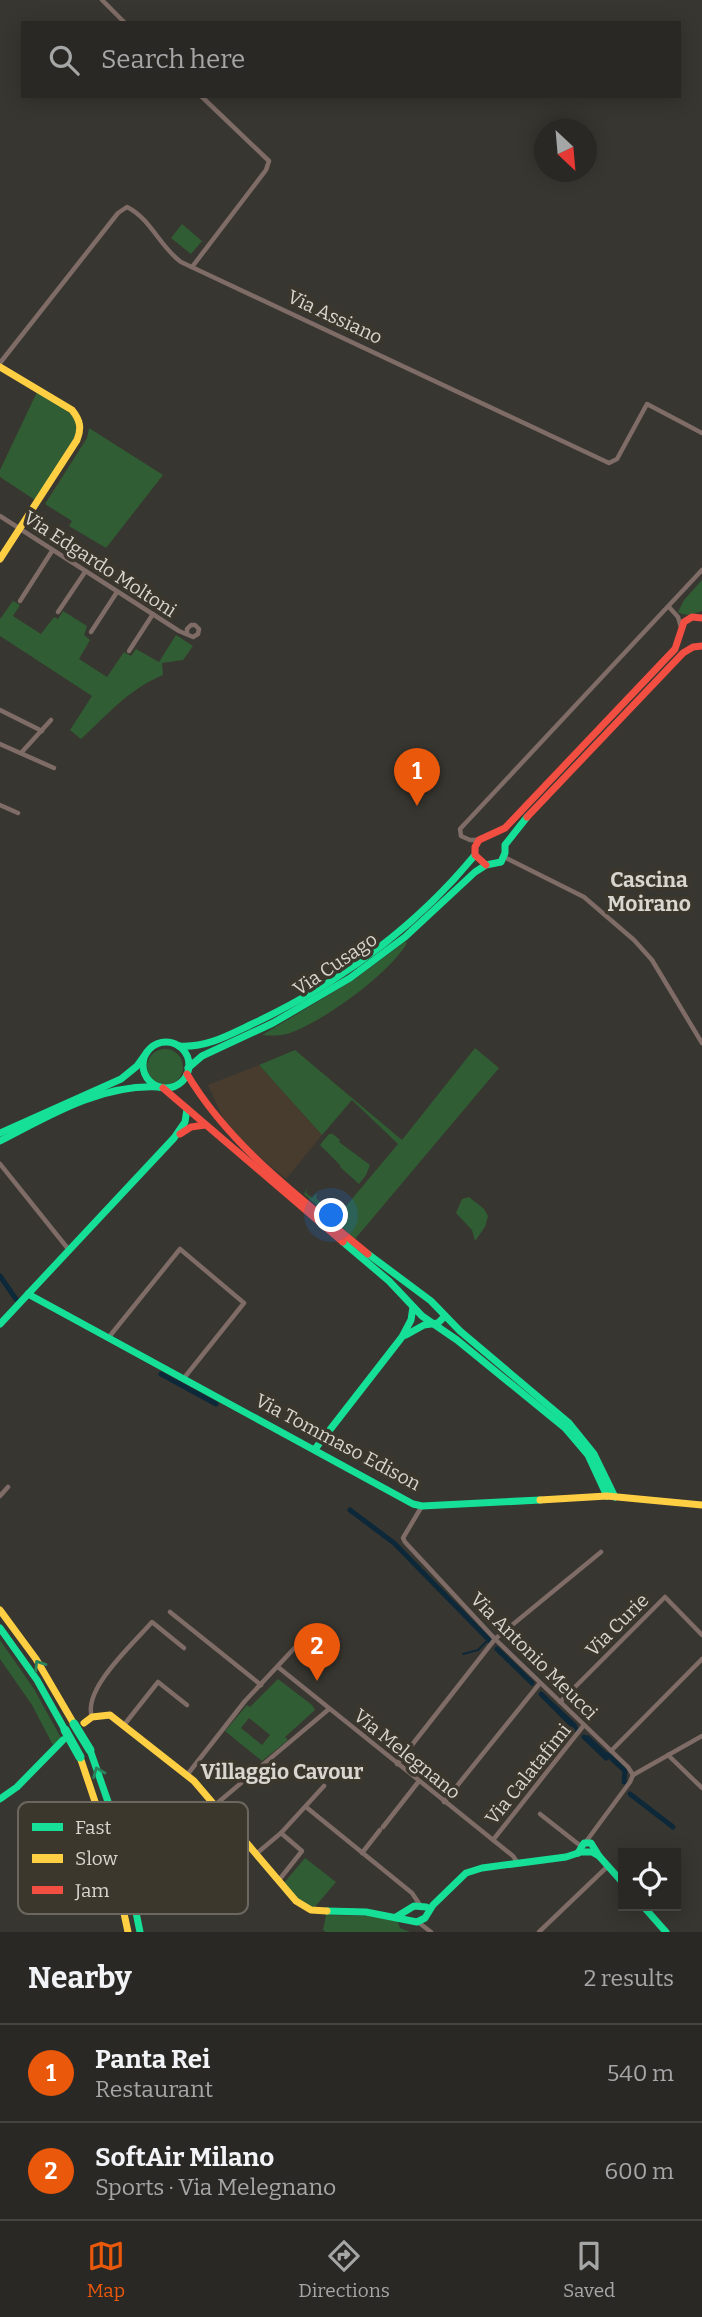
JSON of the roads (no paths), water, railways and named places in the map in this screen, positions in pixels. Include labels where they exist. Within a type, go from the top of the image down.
[{"type":"main road","points":[[0,365],[72,410],[81,425],[77,440],[0,559]]},
{"type":"main road","name":"Via Cusago","points":[[179,1046],[195,1047],[231,1034],[293,1004],[378,948],[461,874],[475,846],[505,828],[675,649],[681,632],[698,617]]},
{"type":"main road","points":[[681,632],[685,643],[697,647]]},
{"type":"main road","points":[[504,857],[505,845],[518,827],[683,653],[697,647]]},
{"type":"main road","points":[[492,835],[500,838],[505,845]]},
{"type":"main road","points":[[475,846],[480,862],[486,865]]},
{"type":"main road","name":"Via Cusago","points":[[188,1071],[202,1056],[273,1023],[350,978],[405,937],[475,872],[486,865],[496,865],[504,857]]},
{"type":"main road","points":[[0,1133],[121,1079],[147,1052],[161,1043],[179,1046],[187,1056],[188,1071],[196,1091],[236,1140],[261,1164],[431,1301],[569,1423],[594,1454],[611,1493]]},
{"type":"main road","points":[[147,1052],[143,1063],[144,1074],[150,1082],[161,1087],[389,1280],[411,1305],[565,1428],[588,1455],[611,1493]]},
{"type":"main road","points":[[0,1141],[114,1091],[138,1085],[161,1087],[179,1084],[188,1071]]},
{"type":"main road","points":[[0,1324],[174,1138],[185,1122],[186,1108]]},
{"type":"main road","points":[[174,1138],[191,1127],[205,1125]]},
{"type":"main road","points":[[315,1449],[402,1337],[411,1320],[413,1295],[418,1293]]},
{"type":"main road","name":"Via Tommaso Edison","points":[[29,1294],[413,1504],[422,1506],[594,1497],[611,1493],[702,1505]]},
{"type":"main road","points":[[402,1337],[424,1325],[434,1324],[445,1316]]},
{"type":"main road","points":[[594,1497],[600,1488],[596,1470]]},
{"type":"main road","points":[[0,1610],[83,1721],[90,1750],[111,1802]]},
{"type":"main road","points":[[0,1628],[37,1680],[64,1735],[80,1757],[98,1802]]},
{"type":"main road","points":[[83,1721],[110,1715],[187,1775],[211,1802]]},
{"type":"main road","points":[[3,1794],[64,1735]]},
{"type":"main road","points":[[248,1846],[306,1909],[418,1913],[466,1873],[482,1868],[566,1857],[587,1849],[618,1878]]},
{"type":"main road","points":[[647,1911],[666,1932]]},
{"type":"main road","points":[[125,1914],[128,1932]]},
{"type":"main road","points":[[137,1914],[140,1932]]},
{"type":"street","points":[[102,0],[123,21]]},
{"type":"street","points":[[192,267],[266,170],[269,162],[203,98]]},
{"type":"street","name":"Via Assiano","points":[[0,365],[123,208],[127,207],[138,212],[173,257],[609,463],[617,459],[646,404],[702,433]]},
{"type":"street","name":"Via Edgardo Moltoni","points":[[0,516],[179,631],[187,633]]},
{"type":"street","points":[[20,601],[52,551]]},
{"type":"street","points":[[475,846],[461,835],[460,828],[702,570]]},
{"type":"street","points":[[58,612],[85,572]]},
{"type":"street","points":[[91,632],[117,592]]},
{"type":"street","points":[[669,607],[678,617],[681,632]]},
{"type":"street","points":[[129,651],[153,614]]},
{"type":"street","name":"Via Cusago","points":[[678,617],[698,617]]},
{"type":"street","points":[[0,710],[42,731]]},
{"type":"street","points":[[21,753],[51,720]]},
{"type":"street","points":[[0,744],[54,768]]},
{"type":"street","points":[[0,805],[18,813]]},
{"type":"street","points":[[504,857],[583,897],[634,940],[652,960],[702,1043]]},
{"type":"street","points":[[0,1164],[69,1250]]},
{"type":"street","points":[[109,1338],[180,1249],[244,1303],[184,1378]]},
{"type":"street","points":[[0,1496],[8,1487]]},
{"type":"street","name":"Via Antonio Meucci","points":[[422,1506],[405,1531],[405,1542],[495,1639],[633,1775]]},
{"type":"street","points":[[397,1764],[495,1639],[601,1552]]},
{"type":"street","name":"Via Curie","points":[[561,1702],[665,1597],[702,1635]]},
{"type":"street","points":[[170,1612],[261,1685]]},
{"type":"street","points":[[83,1721],[90,1710],[99,1683],[152,1622],[184,1648]]},
{"type":"street","points":[[187,1775],[301,1641]]},
{"type":"street","points":[[611,1751],[702,1659]]},
{"type":"street","name":"Via Melegnano","points":[[278,1667],[513,1856],[518,1863]]},
{"type":"street","points":[[124,1725],[158,1682],[187,1705]]},
{"type":"street","points":[[444,1802],[540,1682]]},
{"type":"street","points":[[218,1802],[328,1709]]},
{"type":"street","name":"Via Calatafimi","points":[[493,1840],[584,1726]]},
{"type":"street","points":[[540,1814],[587,1849],[599,1824],[633,1775],[702,1736]]},
{"type":"street","points":[[668,1755],[702,1788]]},
{"type":"street","points":[[362,1853],[419,1781]]},
{"type":"street","points":[[255,1855],[281,1833],[324,1786]]},
{"type":"street","points":[[304,1809],[362,1853],[418,1913],[431,1932]]},
{"type":"street","points":[[279,1880],[302,1851],[281,1833]]},
{"type":"street","points":[[539,1932],[597,1877],[610,1869]]},
{"type":"waterway","points":[[0,1276],[16,1299]]},
{"type":"waterway","points":[[161,1374],[216,1404]]},
{"type":"waterway","points":[[350,1510],[394,1543],[490,1641]]},
{"type":"waterway","points":[[463,1654],[478,1650],[488,1640]]},
{"type":"waterway","points":[[497,1649],[532,1683]]},
{"type":"waterway","points":[[542,1693],[576,1725]]},
{"type":"waterway","points":[[541,1694],[576,1729]]},
{"type":"waterway","points":[[588,1736],[608,1755]]},
{"type":"waterway","points":[[584,1737],[606,1758],[608,1755],[625,1771],[624,1782]]},
{"type":"waterway","points":[[630,1794],[673,1827]]},
{"type":"place","name":"Panta Rei","points":[[417,806]]},
{"type":"place","name":"SoftAir Milano","points":[[317,1681]]},
{"type":"district","name":"Cascina Moirano","points":[[649,892]]},
{"type":"district","name":"Villaggio Cavour","points":[[282,1772]]}]
